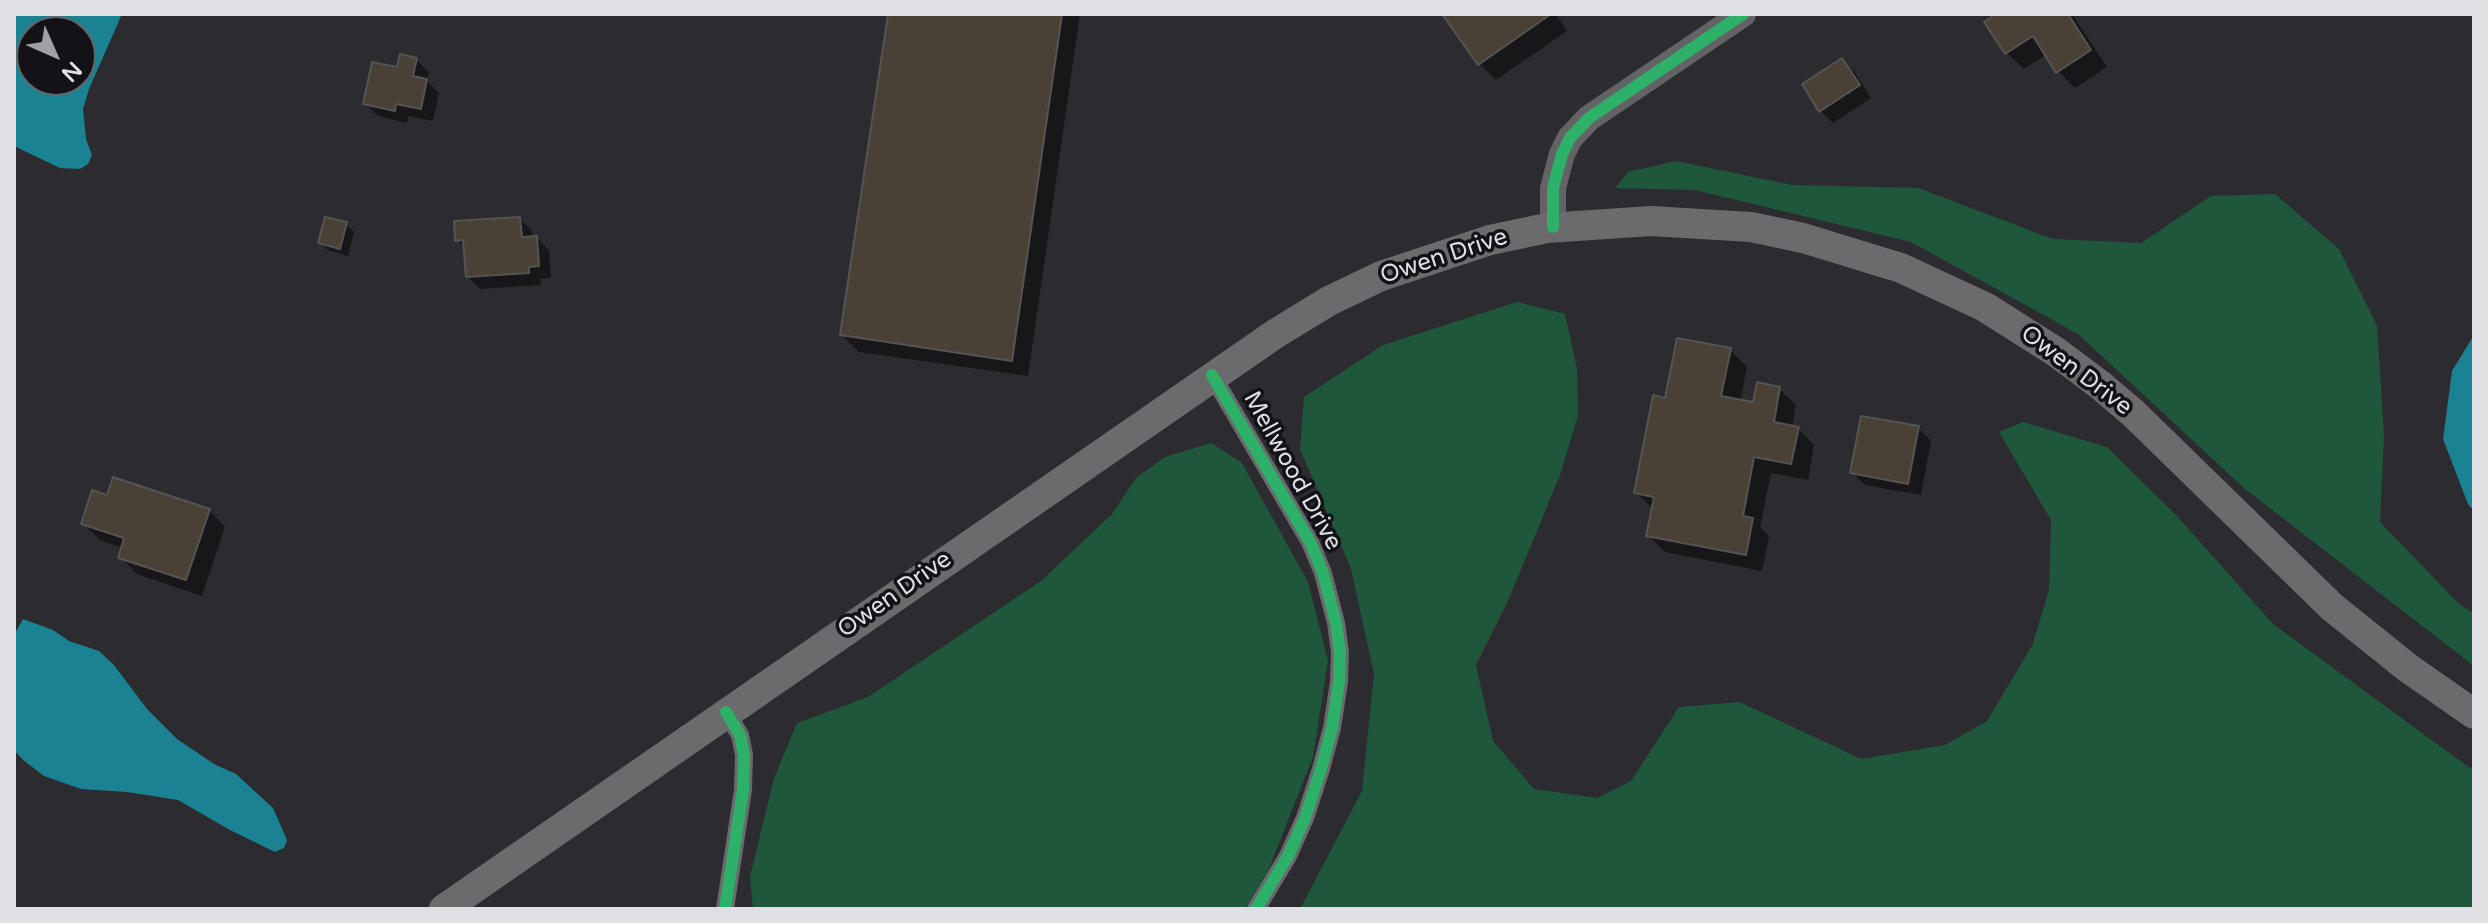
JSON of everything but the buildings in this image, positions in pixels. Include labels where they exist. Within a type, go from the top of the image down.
[{"type":"main road","name":"Owen Drive","points":[[444,909],[1212,375],[1329,301],[1381,276],[1490,240],[1553,227],[1651,221],[1751,227],[1839,248],[1901,268],[1985,307],[2045,344],[2100,385],[2133,413],[2332,607],[2408,668],[2474,714]]},
{"type":"street","points":[[1553,227],[1553,188],[1562,154],[1570,138],[1589,118],[1743,14]]},
{"type":"street","name":"Mellwood Drive","points":[[1212,375],[1310,542],[1323,573],[1340,652],[1332,728],[1305,818],[1288,856],[1256,909]]},
{"type":"street","points":[[725,909],[743,790],[744,755],[740,735],[726,712]]},
{"type":"green space","points":[[1676,161],[1792,185],[1918,188],[2053,239],[2141,243],[2211,196],[2275,194],[2339,249],[2377,326],[2384,435],[2380,522],[2460,605],[2474,613],[2474,666],[2245,489],[2078,334],[1911,242],[1695,190],[1615,188],[1628,172]]},
{"type":"green space","points":[[1517,302],[1565,314],[1577,369],[1578,415],[1560,475],[1508,601],[1476,665],[1493,741],[1534,789],[1597,798],[1631,781],[1679,707],[1740,702],[1861,759],[1945,745],[1987,721],[2032,646],[2049,590],[2051,520],[1999,432],[2023,422],[2107,447],[2177,516],[2273,624],[2474,771],[2474,909],[1300,909],[1362,791],[1374,674],[1351,569],[1300,449],[1304,397],[1383,345]]},
{"type":"green space","points":[[1211,443],[1242,463],[1308,582],[1328,661],[1313,757],[1268,871],[1245,909],[753,909],[750,877],[774,778],[797,723],[868,697],[1041,581],[1112,514],[1136,478],[1165,457]]},
{"type":"water","points":[[14,14],[122,14],[96,73],[96,16],[16,16],[16,96],[87,96],[83,109],[86,139],[92,155],[88,164],[80,169],[60,168],[14,146]]},
{"type":"water","points":[[2474,335],[2474,511],[2468,504],[2443,439],[2452,371]]},
{"type":"water","points":[[23,619],[53,630],[69,641],[99,651],[114,665],[147,709],[177,739],[214,764],[236,774],[273,808],[287,840],[284,848],[275,852],[178,800],[81,789],[44,776],[23,760],[14,750],[14,635]]},
{"type":"cycle path","points":[[1553,227],[1553,188],[1562,154],[1570,138],[1589,118],[1743,14]]},
{"type":"cycle path","points":[[1212,375],[1310,542],[1323,573],[1340,652],[1332,728],[1305,818],[1288,856],[1256,909]]},
{"type":"cycle path","points":[[725,909],[743,790],[744,755],[740,735],[726,712]]}]
